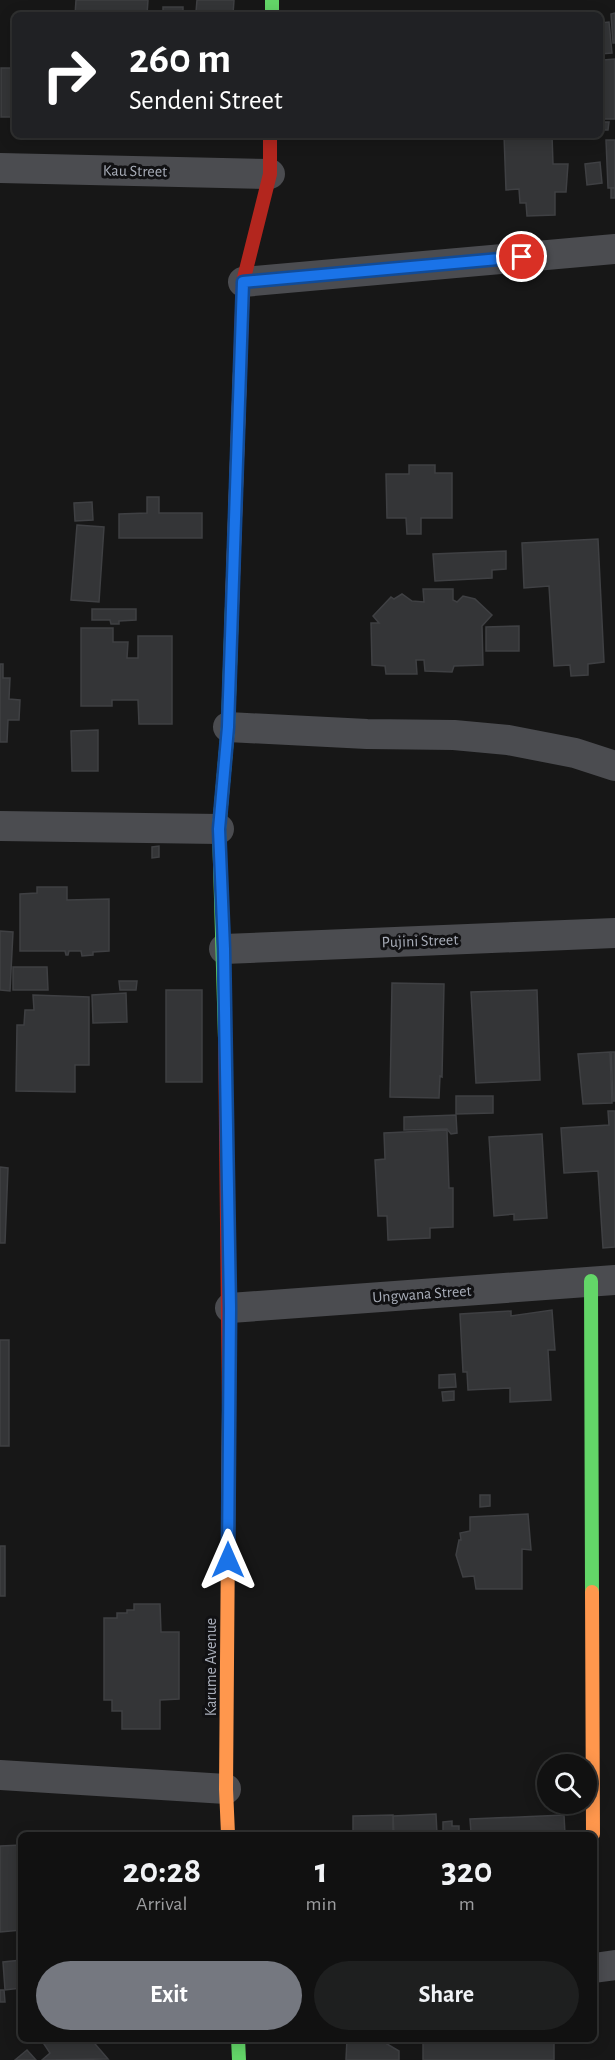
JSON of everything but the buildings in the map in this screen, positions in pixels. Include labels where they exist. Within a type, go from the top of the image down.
[{"type":"main road","name":"Karume Avenue","points":[[228,1832],[226,1789],[230,1308],[224,949],[219,829],[228,727],[243,282],[270,174],[270,138]]},
{"type":"main road","points":[[593,1832],[603,1281]]},
{"type":"main road","points":[[238,2042],[239,2060]]},
{"type":"street","name":"Kau Street","points":[[0,168],[270,174]]},
{"type":"street","points":[[243,282],[615,249]]},
{"type":"street","points":[[228,727],[368,734],[454,735],[497,739],[575,753],[615,766]]},
{"type":"street","points":[[0,826],[219,829]]},
{"type":"street","name":"Pujini Street","points":[[224,949],[615,933]]},
{"type":"street","name":"Ungwana Street","points":[[230,1308],[603,1281]]},
{"type":"street","points":[[0,1775],[226,1789]]},
{"type":"street","points":[[597,1968],[615,1965]]},
{"type":"traffic: fast","points":[[272,0],[272,12]]},
{"type":"traffic: fast","points":[[225,1038],[219,829],[228,727],[232,606]]},
{"type":"traffic: fast","points":[[591,1281],[592,1592]]},
{"type":"traffic: fast","points":[[238,2042],[239,2060]]},
{"type":"traffic: slow","points":[[232,606],[240,371]]},
{"type":"traffic: slow","points":[[228,1832],[226,1789],[229,1410]]},
{"type":"traffic: slow","points":[[592,1592],[593,1832]]},
{"type":"traffic: jam","points":[[240,371],[243,282],[270,174],[270,138]]},
{"type":"traffic: jam","points":[[225,1038],[229,1410]]},
{"type":"route","points":[[228,1560],[230,1308],[224,949],[219,829],[228,727],[243,282],[522,257]]}]
